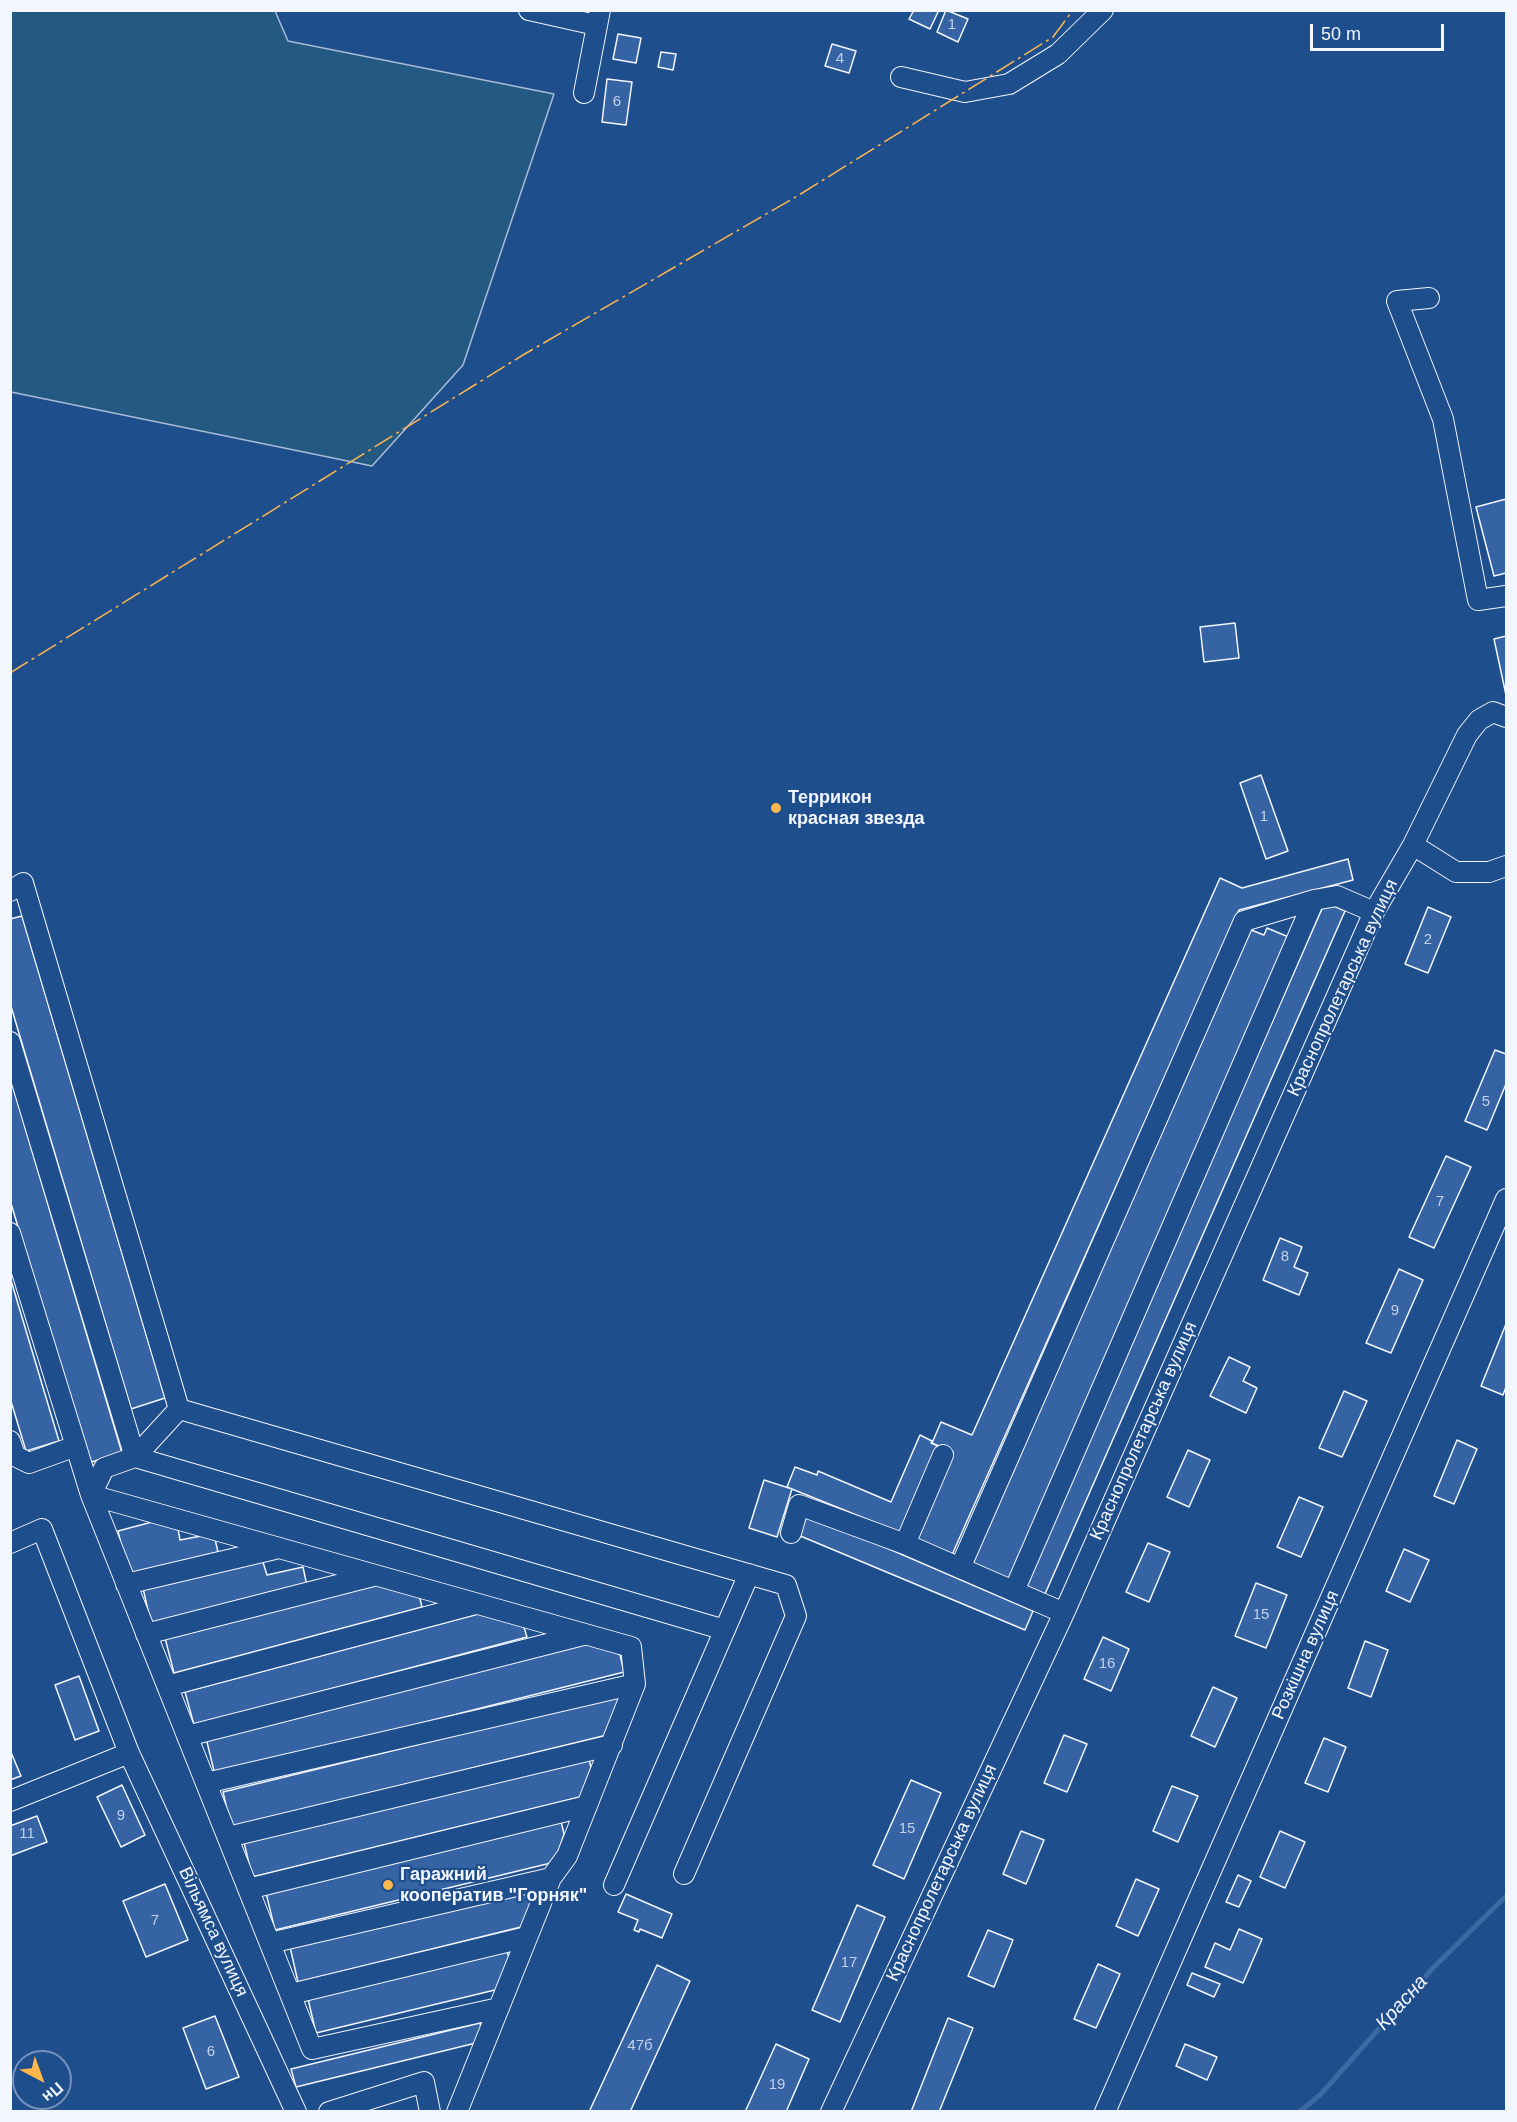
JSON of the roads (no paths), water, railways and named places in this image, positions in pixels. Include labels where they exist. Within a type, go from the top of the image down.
[{"type":"street","points":[[529,10],[598,18],[584,93]]},
{"type":"street","points":[[901,77],[965,92],[1009,84],[1058,54],[1103,10]]},
{"type":"street","points":[[1429,298],[1397,301],[1443,419],[1478,600],[1506,596]]},
{"type":"street","name":"Краснопролетарська вулиця","points":[[831,2112],[1064,1613],[1374,912],[1413,845],[1467,735],[1479,720],[1493,712],[1506,717]]},
{"type":"street","points":[[1413,845],[1456,872],[1490,872],[1506,866]]},
{"type":"street","points":[[10,891],[23,883],[179,1409]]},
{"type":"street","points":[[960,1568],[1244,921],[1314,900],[1337,896],[1374,912]]},
{"type":"street","points":[[1014,1592],[1314,900]]},
{"type":"street","points":[[10,1042],[135,1457]]},
{"type":"street","name":"Розкішна вулиця","points":[[1105,2112],[1506,1199]]},
{"type":"street","points":[[10,1233],[91,1495],[312,2049],[499,2008]]},
{"type":"street","points":[[91,1495],[104,1468],[135,1457],[179,1409]]},
{"type":"street","points":[[179,1409],[786,1585],[796,1616],[684,1874]]},
{"type":"street","points":[[10,1441],[15,1456],[29,1463],[76,1446]]},
{"type":"street","points":[[905,1544],[944,1455]]},
{"type":"street","points":[[135,1457],[725,1630]]},
{"type":"street","points":[[91,1495],[631,1647],[635,1684],[567,1856],[551,1878],[457,2112]]},
{"type":"street","points":[[790,1533],[799,1505],[905,1544],[1064,1613]]},
{"type":"street","name":"Вільямса вулиця","points":[[10,1543],[42,1529],[129,1753],[296,2112]]},
{"type":"street","points":[[126,1584],[278,1548]]},
{"type":"street","points":[[614,1885],[749,1574]]},
{"type":"street","points":[[146,1634],[375,1575]]},
{"type":"street","points":[[167,1686],[476,1604]]},
{"type":"street","points":[[187,1736],[586,1634]]},
{"type":"street","points":[[206,1783],[635,1684]]},
{"type":"street","points":[[228,1837],[612,1745]]},
{"type":"street","points":[[10,1801],[129,1753]]},
{"type":"street","points":[[248,1889],[587,1806]]},
{"type":"street","points":[[270,1943],[551,1878]]},
{"type":"street","points":[[291,1994],[527,1938]]},
{"type":"street","points":[[329,2112],[424,2082],[430,2112]]},
{"type":"waterway","name":"Красна","points":[[1299,2112],[1320,2095],[1433,1968],[1506,1896]]},
{"type":"place","name":"Террикон красная звезда","points":[[776,808]]},
{"type":"place","name":"Гаражний кооператив \"Горняк\"","points":[[388,1885]]}]
